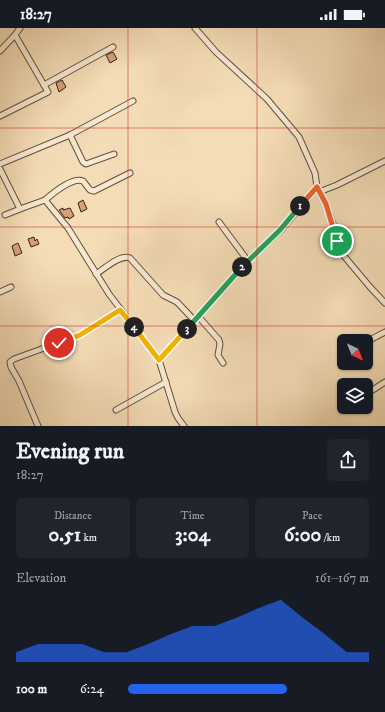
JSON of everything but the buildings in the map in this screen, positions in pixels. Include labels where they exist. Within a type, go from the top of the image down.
[{"type":"street","points":[[0,51],[20,28]]},
{"type":"street","points":[[195,28],[216,52],[267,99],[299,137],[310,159],[315,173],[318,189],[326,204],[337,241],[344,256],[365,282],[385,303]]},
{"type":"street","points":[[0,116],[48,92],[15,35]]},
{"type":"street","points":[[44,85],[113,47]]},
{"type":"street","points":[[0,164],[70,135],[133,101]]},
{"type":"street","points":[[70,135],[83,162],[86,164],[114,154]]},
{"type":"street","points":[[159,360],[248,261],[280,230],[318,189],[337,185],[384,163]]},
{"type":"street","points":[[0,169],[20,208]]},
{"type":"street","points":[[4,215],[45,200],[57,190],[79,180],[83,181],[90,190],[94,191],[130,174]]},
{"type":"street","points":[[45,200],[68,228],[120,310],[159,360],[178,418],[184,426]]},
{"type":"street","points":[[219,222],[248,261]]},
{"type":"street","points":[[96,274],[121,258],[126,256],[130,258],[163,295],[177,302],[217,336],[220,344],[218,355],[223,363]]},
{"type":"street","points":[[0,292],[11,287]]},
{"type":"street","points":[[38,426],[10,362],[14,359],[80,335],[120,310]]},
{"type":"street","points":[[373,338],[385,332]]},
{"type":"street","points":[[116,410],[166,382]]},
{"type":"street","points":[[373,390],[385,382]]},
{"type":"route","points":[[59,343],[80,335],[120,310],[159,360],[248,261],[280,230],[317,187],[326,204],[337,241]]}]
